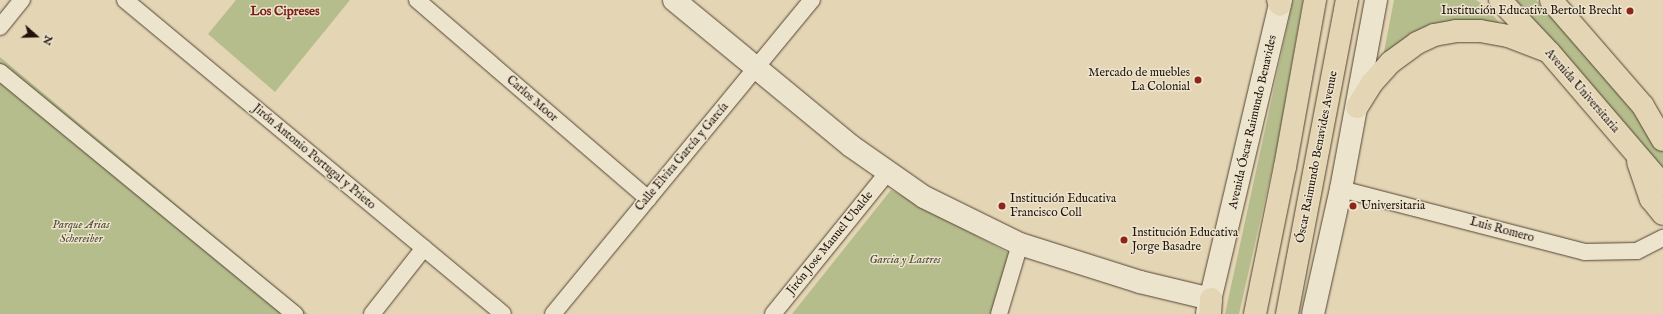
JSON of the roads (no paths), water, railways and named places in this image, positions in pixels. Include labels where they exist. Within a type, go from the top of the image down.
[{"type":"main road","points":[[674,0],[887,173],[924,197],[1020,244],[1140,282],[1209,309]]},
{"type":"main road","points":[[1254,314],[1285,167],[1315,0]]},
{"type":"main road","name":"Óscar Raimundo Benavides Avenue","points":[[1286,314],[1347,0]]},
{"type":"main road","points":[[1359,0],[1368,14],[1372,28]]},
{"type":"main road","points":[[1313,314],[1341,189],[1376,0]]},
{"type":"main road","name":"Avenida Universitaria","points":[[1500,0],[1549,52],[1663,185]]},
{"type":"main road","points":[[1551,0],[1643,106],[1663,140]]},
{"type":"main road","name":"Avenida Óscar Raimundo Benavides","points":[[1209,309],[1281,3]]},
{"type":"main road","points":[[1357,107],[1372,83],[1391,62],[1417,42],[1438,33],[1466,30],[1487,32],[1517,39],[1549,52]]},
{"type":"main road","points":[[1643,106],[1663,118]]},
{"type":"main road","points":[[1634,152],[1650,199],[1663,214]]},
{"type":"street","points":[[0,27],[22,0]]},
{"type":"street","name":"Jirón Antonio Portugal y Prieto","points":[[126,0],[503,314]]},
{"type":"street","name":"Carlos Moor","points":[[417,0],[648,199]]},
{"type":"street","name":"Calle Elvira García y García","points":[[553,314],[812,0]]},
{"type":"street","points":[[0,72],[295,314]]},
{"type":"street","name":"Jirón Jose Manuel Ubalde","points":[[773,314],[887,173]]},
{"type":"street","name":"Luis Romero","points":[[1341,189],[1585,252],[1637,251],[1663,238]]},
{"type":"street","points":[[999,314],[1020,244]]},
{"type":"street","points":[[372,314],[424,248]]},
{"type":"place","name":"Institución Educativa Bertolt Brecht","points":[[1630,11]]},
{"type":"place","name":"Mercado de muebles La Colonial","points":[[1198,80]]},
{"type":"place","name":"Institución Educativa Francisco Coll","points":[[1002,206]]},
{"type":"place","name":"Universitaria","points":[[1353,206]]},
{"type":"place","name":"Institución Educativa Jorge Basadre","points":[[1124,240]]},
{"type":"district","name":"Los Cipreses","points":[[285,12]]},
{"type":"park label","name":"Parque Arias Schereiber","points":[[81,232]]},
{"type":"park label","name":"Garcia y Lastres","points":[[905,260]]}]
